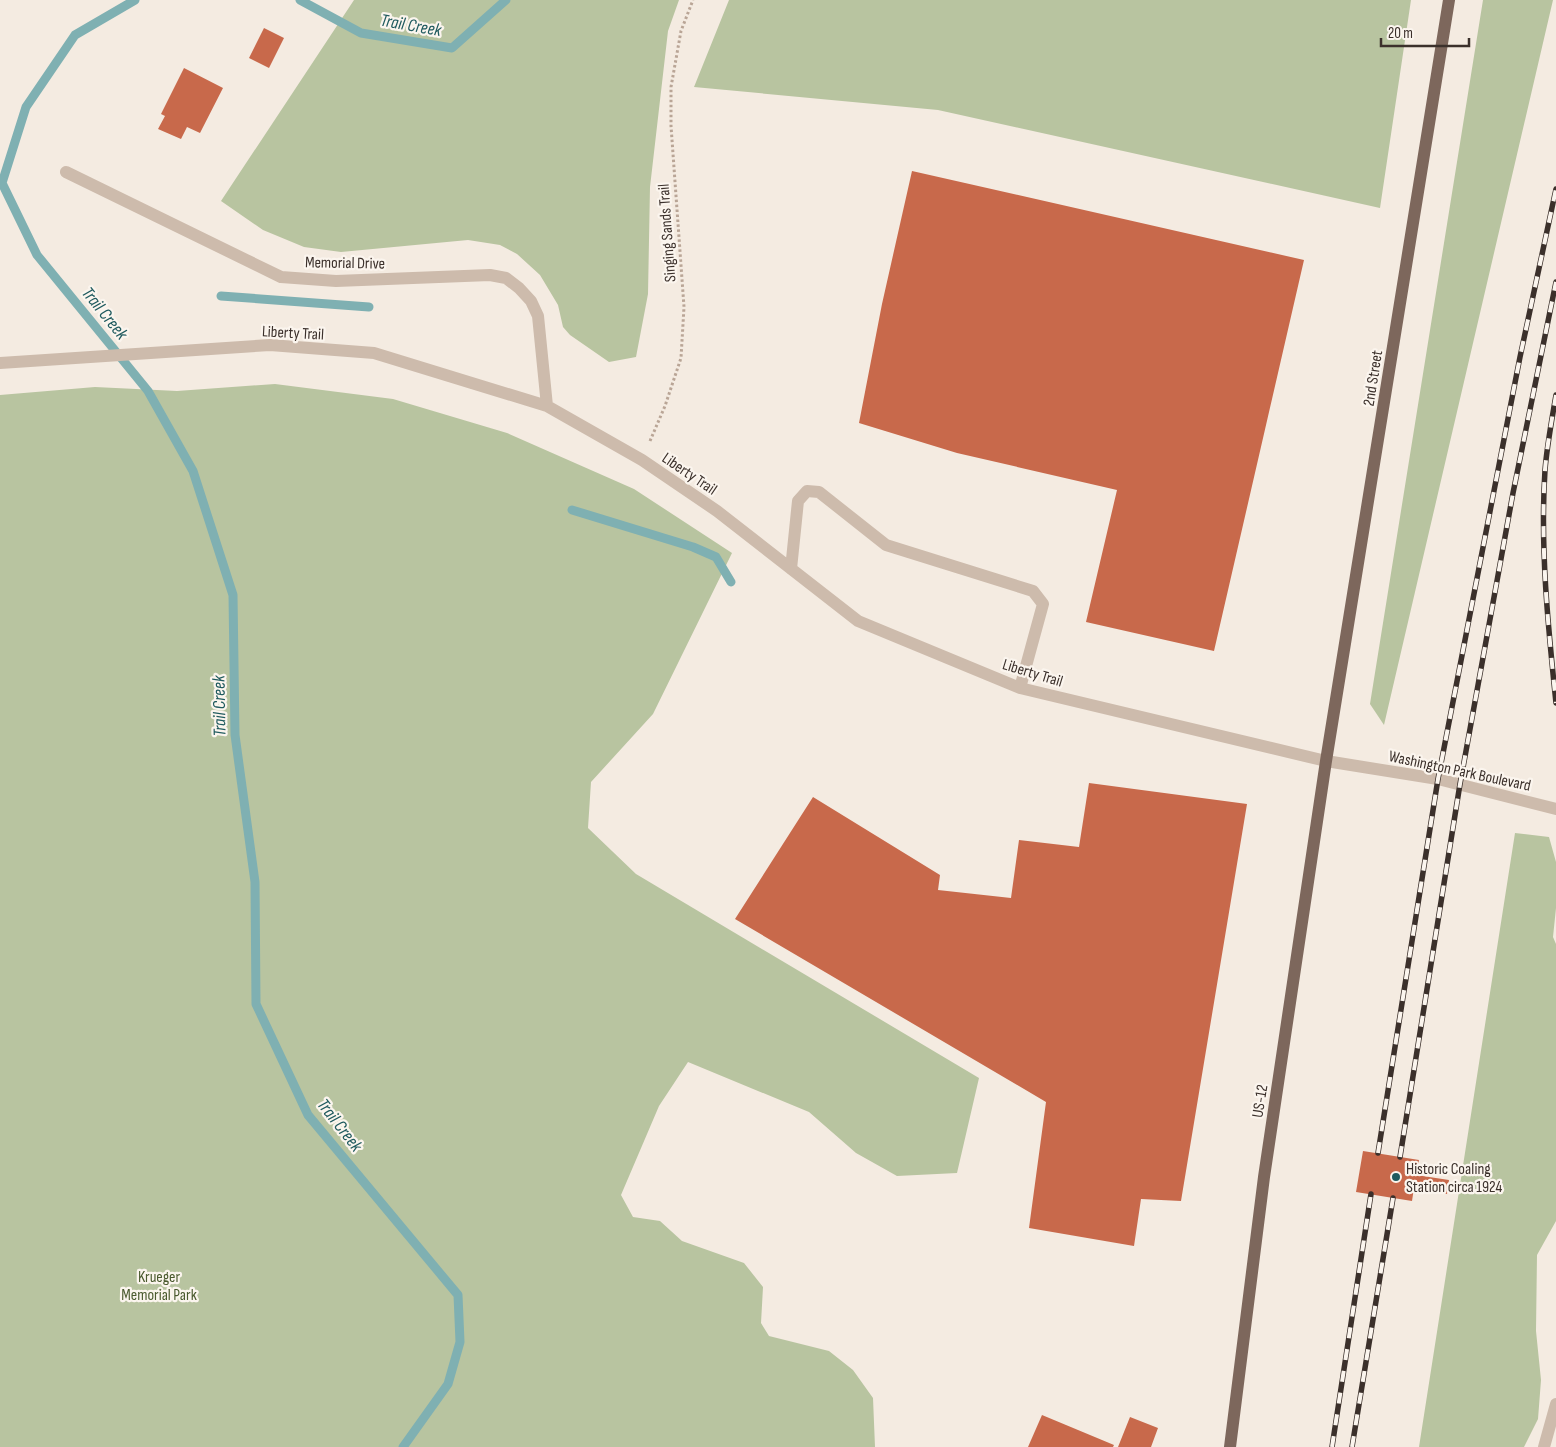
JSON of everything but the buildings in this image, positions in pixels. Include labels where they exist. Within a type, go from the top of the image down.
[{"type":"main road","name":"2nd Street","points":[[1326,761],[1449,0]]},
{"type":"main road","name":"US-12","points":[[1230,1447],[1264,1177],[1326,761]]},
{"type":"street","name":"Memorial Drive","points":[[66,172],[281,277],[336,281],[490,275],[506,278],[519,288],[531,302],[538,316],[547,406]]},
{"type":"street","name":"Liberty Trail","points":[[0,363],[270,345],[374,353],[547,406],[642,460],[717,511],[858,621],[1020,688],[1326,761]]},
{"type":"street","points":[[791,569],[798,501],[807,491],[819,492],[886,545],[1033,591],[1043,604],[1020,688]]},
{"type":"street","name":"Washington Park Boulevard","points":[[1326,761],[1438,779],[1556,809]]},
{"type":"street","points":[[1544,1447],[1556,1404]]},
{"type":"path","name":"Singing Sands Trail","points":[[642,460],[681,358],[684,307],[671,126],[671,87],[682,31],[694,0]]},
{"type":"green space","points":[[354,0],[679,0],[668,31],[650,187],[648,294],[636,357],[609,362],[570,335],[563,327],[558,305],[540,275],[517,254],[500,245],[468,240],[341,252],[304,247],[263,230],[221,201]]},
{"type":"green space","points":[[729,0],[1411,0],[1380,208],[938,110],[694,87]]},
{"type":"green space","points":[[1483,0],[1553,0],[1384,725],[1370,704]]},
{"type":"green space","name":"Krueger Memorial Park","points":[[275,384],[393,399],[507,433],[634,489],[732,553],[653,714],[591,782],[588,828],[636,874],[979,1078],[957,1173],[897,1176],[856,1153],[809,1112],[688,1062],[659,1106],[621,1195],[633,1217],[660,1221],[682,1241],[744,1263],[763,1287],[761,1323],[769,1336],[829,1351],[853,1370],[873,1398],[875,1447],[0,1447],[0,395],[95,387],[177,391]]},
{"type":"green space","points":[[1515,833],[1549,837],[1556,862],[1556,908],[1553,937],[1556,944],[1556,1221],[1537,1255],[1536,1331],[1541,1380],[1538,1419],[1524,1447],[1419,1447]]},
{"type":"waterway","name":"Trail Creek","points":[[135,0],[75,35],[26,107],[2,183],[37,255],[148,391],[193,471],[233,595],[235,735],[255,882],[256,1004],[308,1115],[458,1295],[460,1342],[448,1384],[403,1447]]},
{"type":"waterway","name":"Trail Creek","points":[[300,0],[361,33],[452,48],[506,0]]},
{"type":"waterway","points":[[221,296],[369,307]]},
{"type":"waterway","points":[[572,510],[693,547],[716,557],[731,582]]},
{"type":"railway","points":[[1378,1153],[1438,779],[1520,357],[1556,189]]},
{"type":"railway","points":[[1400,1157],[1460,784],[1513,493],[1556,282]]},
{"type":"railway","points":[[1556,395],[1546,461],[1543,528],[1548,616],[1556,703]]},
{"type":"railway","points":[[1332,1447],[1371,1194]]},
{"type":"railway","points":[[1352,1447],[1393,1198]]},
{"type":"place","name":"Historic Coaling Station circa 1924","points":[[1396,1177]]}]
